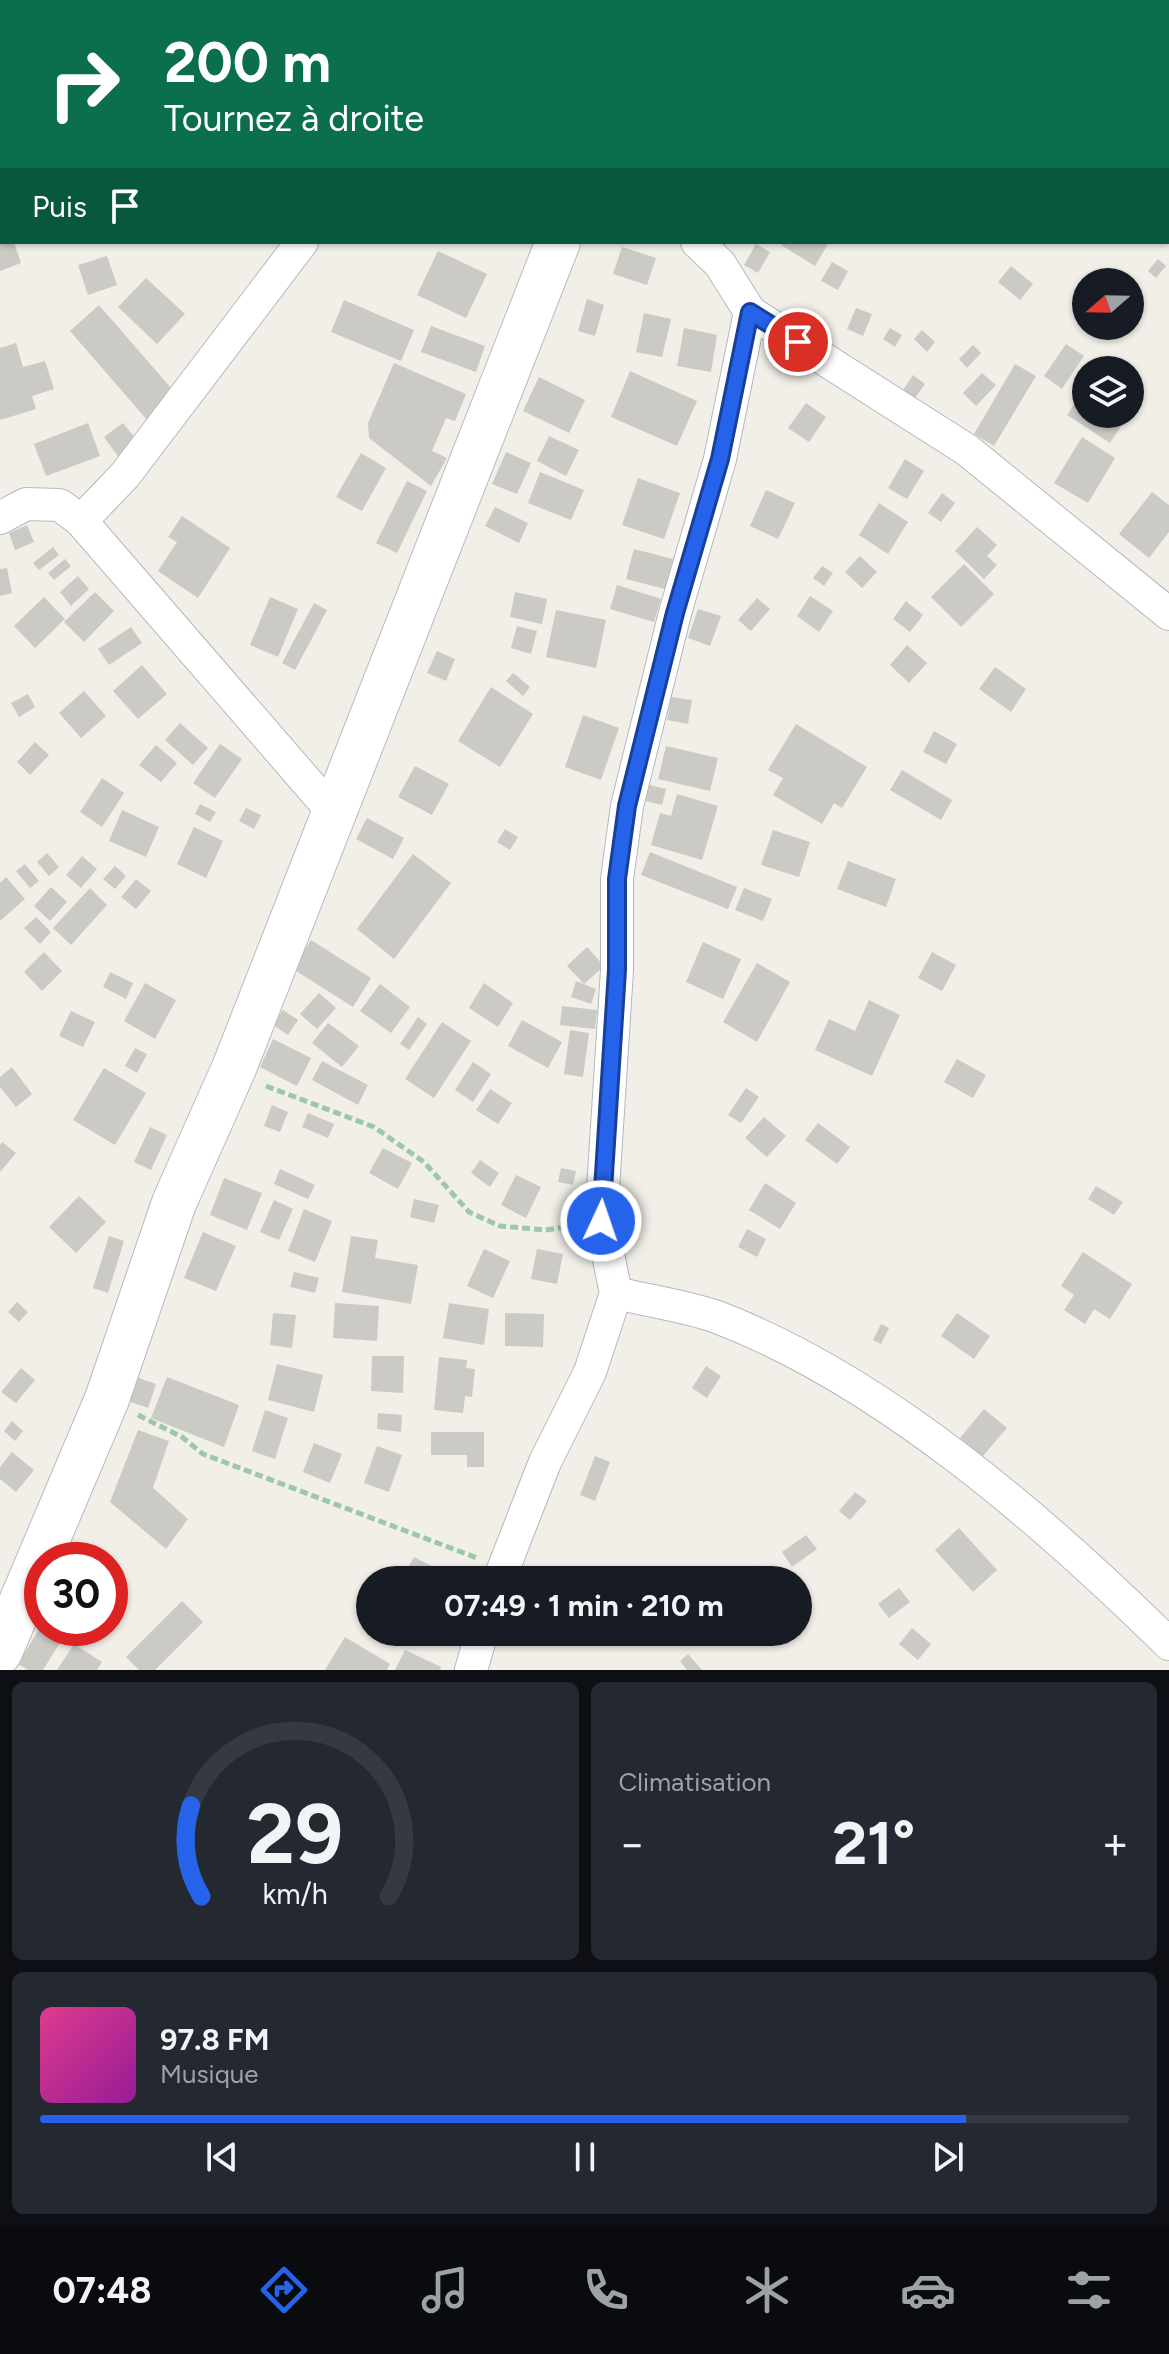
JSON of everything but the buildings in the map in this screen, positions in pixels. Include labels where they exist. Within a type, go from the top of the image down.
[{"type":"street","points":[[81,521],[125,475],[300,244]]},
{"type":"street","points":[[0,1652],[107,1399],[174,1203],[234,1068],[557,244]]},
{"type":"street","points":[[699,244],[720,264],[750,312],[967,450],[1169,614]]},
{"type":"street","points":[[505,1566],[545,1462],[590,1372],[616,1293],[601,1221],[617,970],[617,879],[627,806],[675,613],[720,459],[750,312]]},
{"type":"street","points":[[0,518],[26,504],[60,505],[81,521],[333,812]]},
{"type":"street","points":[[616,1293],[716,1317],[803,1358],[874,1397],[1009,1499],[1099,1577],[1169,1644]]},
{"type":"street","points":[[471,1670],[478,1646]]},
{"type":"path","points":[[234,1068],[279,1093],[374,1127],[424,1162],[469,1212],[500,1226],[546,1230],[601,1221]]},
{"type":"path","points":[[107,1399],[182,1437],[203,1454],[482,1566]]},
{"type":"route","points":[[601,1221],[617,970],[617,879],[627,806],[675,613],[720,459],[750,312],[798,342]]}]
